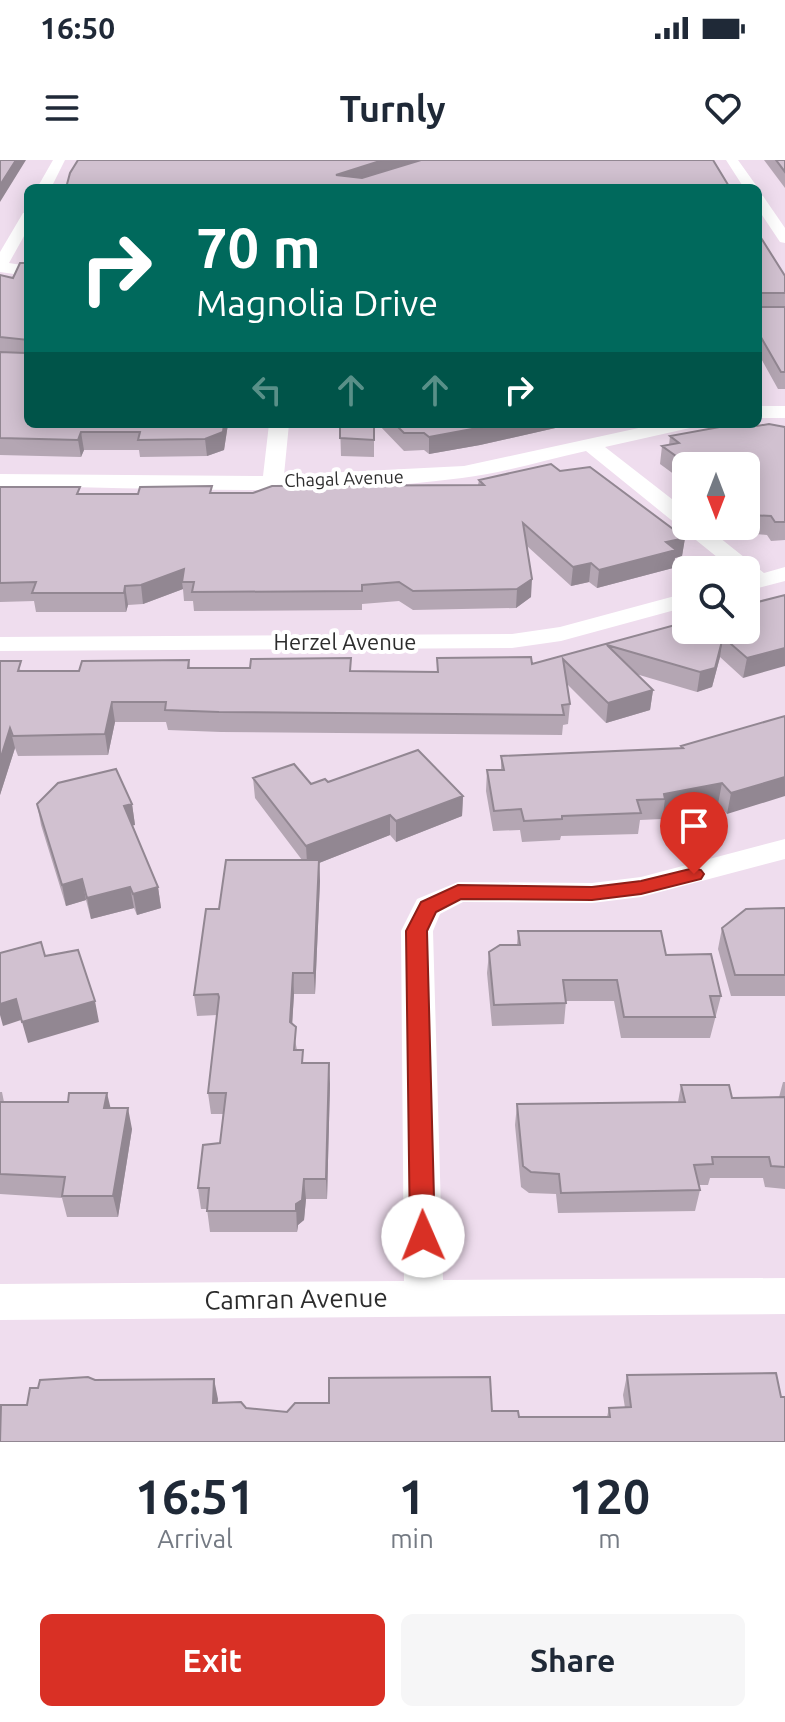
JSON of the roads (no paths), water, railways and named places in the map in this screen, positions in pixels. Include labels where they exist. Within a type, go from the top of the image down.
[{"type":"street","points":[[46,184],[59,160]]},
{"type":"street","points":[[732,160],[748,184]]},
{"type":"street","points":[[762,205],[785,239]]},
{"type":"street","points":[[24,224],[2,268],[24,271]]},
{"type":"street","points":[[762,412],[785,412]]},
{"type":"street","points":[[273,481],[279,428]]},
{"type":"street","name":"Chagal Avenue","points":[[0,480],[273,481],[464,472],[665,428]]},
{"type":"street","points":[[591,445],[672,510]]},
{"type":"street","points":[[707,540],[725,556]]},
{"type":"street","points":[[760,580],[785,574]]},
{"type":"street","name":"Herzel Avenue","points":[[0,644],[512,641],[561,634],[672,604]]},
{"type":"street","points":[[424,1297],[417,931],[428,907],[458,892],[592,893],[641,887],[785,849]]},
{"type":"street","name":"Camran Avenue","points":[[0,1302],[785,1296]]}]
